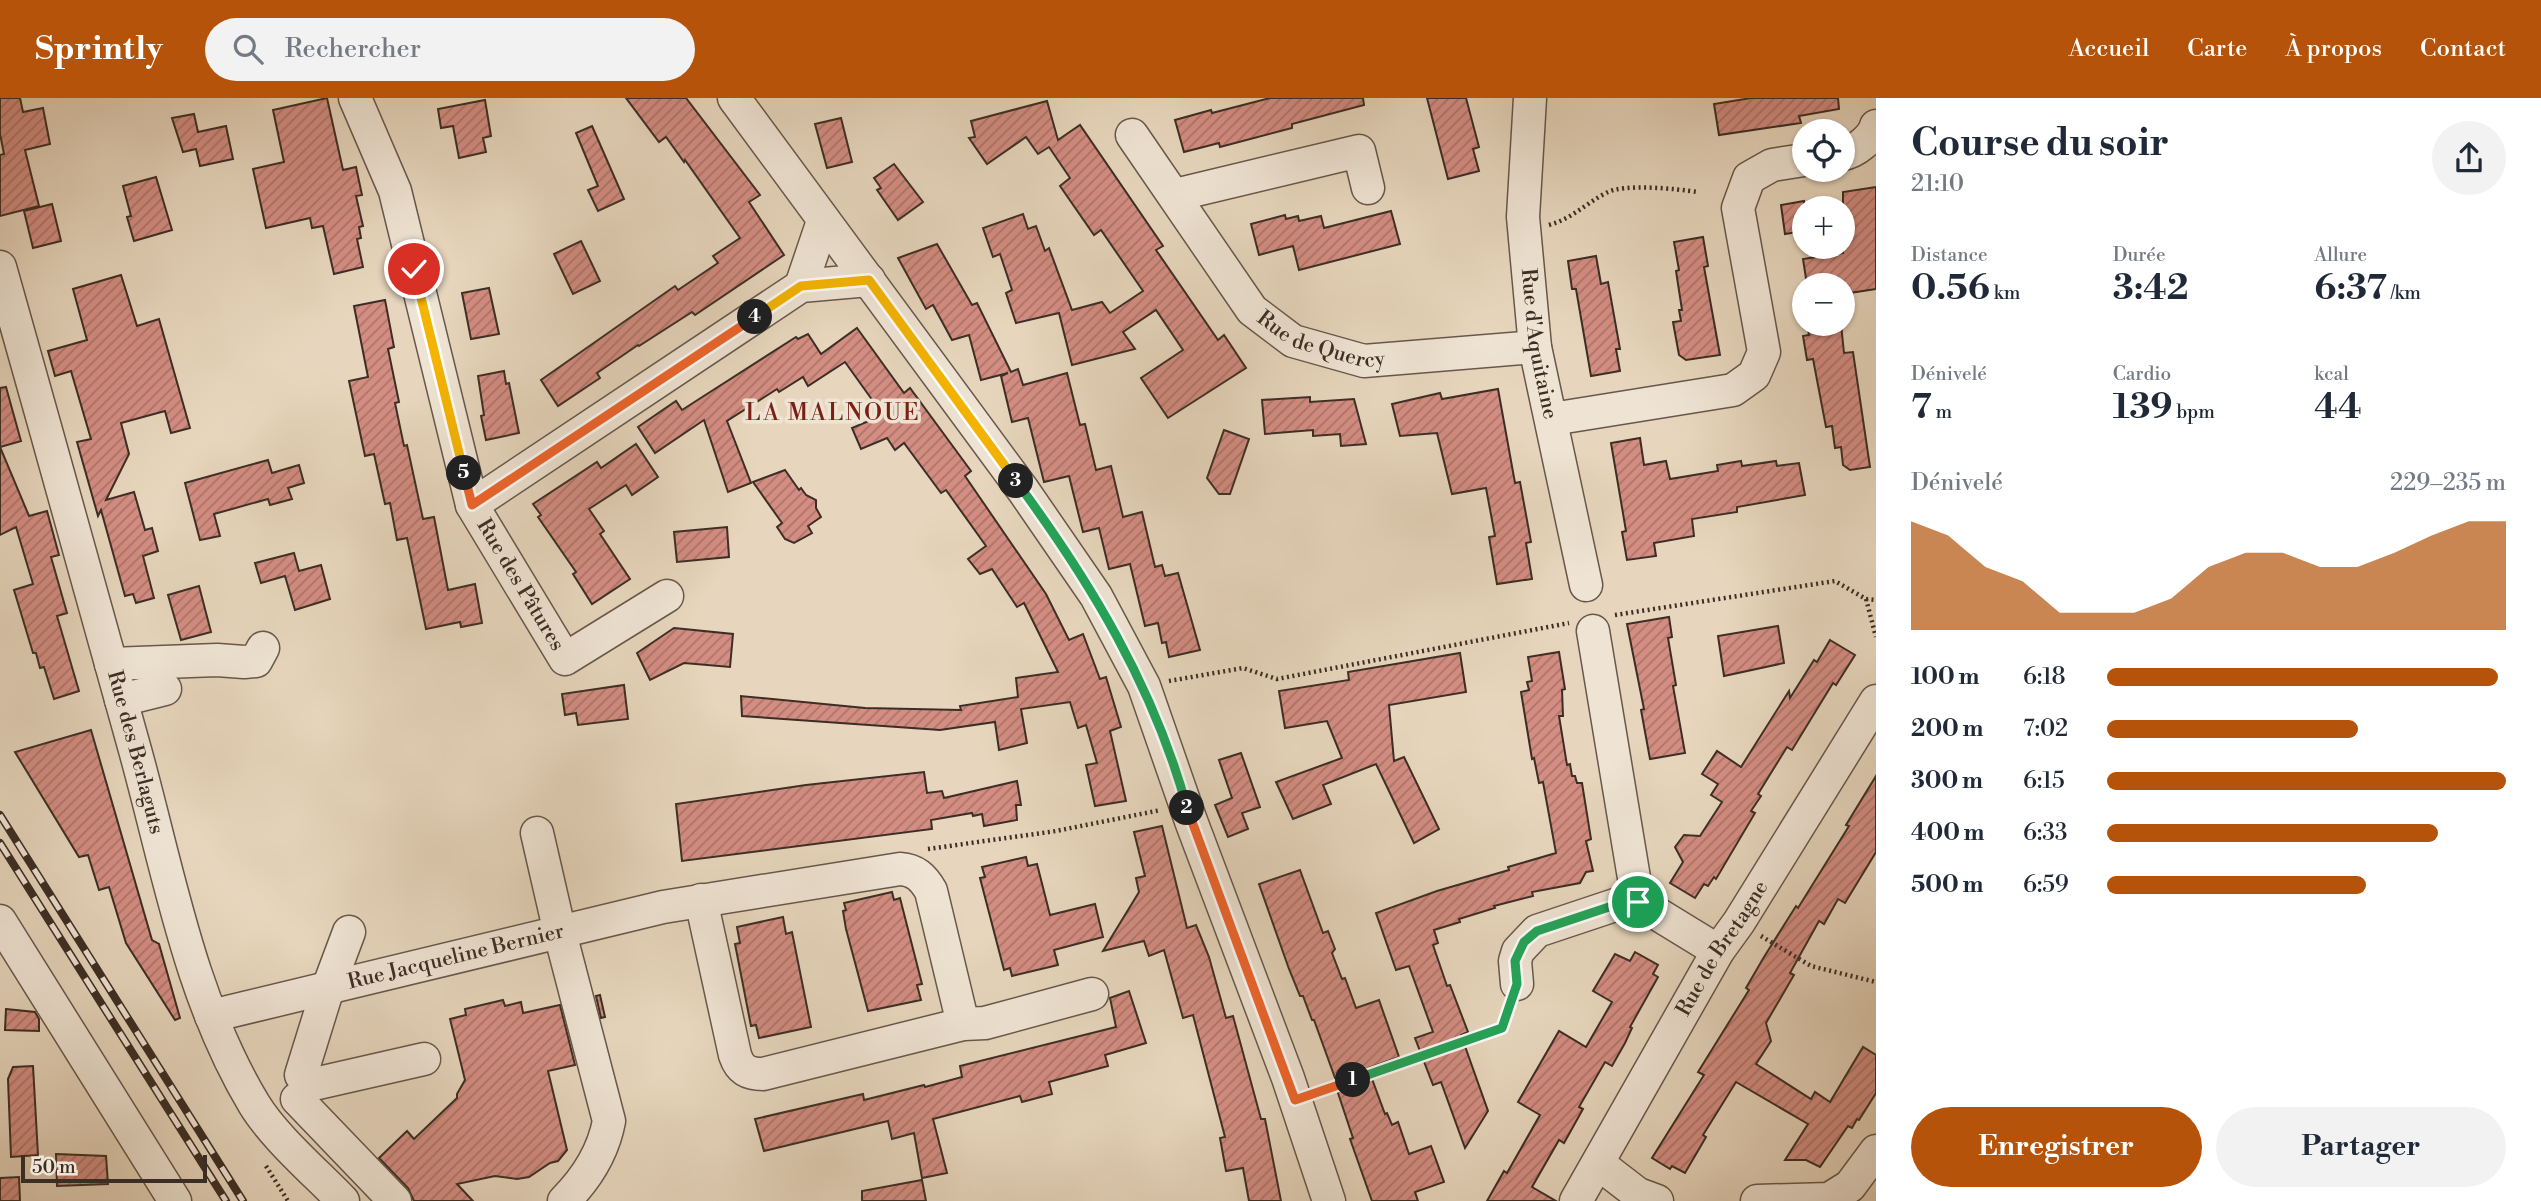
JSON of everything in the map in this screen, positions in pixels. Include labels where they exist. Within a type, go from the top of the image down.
[{"type":"street","name":"Rue des Pâtures","points":[[355,98],[395,191],[472,505],[565,659],[667,596]]},
{"type":"street","points":[[734,98],[1023,490],[1088,586],[1144,686],[1191,821],[1295,1100],[1329,1201]]},
{"type":"street","name":"Rue d'Aquitaine","points":[[1530,98],[1523,217],[1535,347],[1586,585]]},
{"type":"street","points":[[1855,149],[1874,134],[1876,126]]},
{"type":"street","name":"Rue de Quercy","points":[[1132,135],[1252,310],[1293,341],[1364,361],[1535,347]]},
{"type":"street","points":[[1175,195],[1359,151],[1368,188]]},
{"type":"street","points":[[1552,419],[1733,390],[1754,375],[1764,352],[1738,208],[1749,178],[1772,165],[1792,162]]},
{"type":"street","points":[[801,286],[823,221]]},
{"type":"street","name":"Rue des Berlaguts","points":[[0,267],[182,926],[211,1016],[234,1069],[264,1119],[343,1201]]},
{"type":"street","points":[[472,505],[801,286],[869,280]]},
{"type":"street","points":[[1592,623],[1638,902]]},
{"type":"street","points":[[111,664],[217,660],[244,662],[256,660],[263,648]]},
{"type":"street","points":[[121,700],[165,689]]},
{"type":"street","name":"Rue de Bretagne","points":[[1576,1201],[1718,951],[1739,922],[1876,701]]},
{"type":"street","points":[[537,833],[609,1121],[604,1146],[577,1188],[564,1201]]},
{"type":"street","name":"Rue Jacqueline Bernier","points":[[211,1016],[663,907],[900,869],[918,874],[930,891],[963,1024]]},
{"type":"street","points":[[701,900],[734,1055],[738,1065],[744,1070],[763,1074],[963,1024],[985,1023],[1092,994]]},
{"type":"street","points":[[1517,984],[1515,961],[1518,951],[1537,931],[1621,903],[1638,902],[1718,951]]},
{"type":"street","points":[[0,921],[175,1201]]},
{"type":"street","points":[[304,1086],[328,988],[349,932]]},
{"type":"street","points":[[304,1086],[424,1059]]},
{"type":"street","points":[[304,1086],[395,1201]]},
{"type":"street","points":[[1757,1201],[1829,1199],[1850,1186],[1876,1151]]},
{"type":"street","points":[[1599,1164],[1638,1194],[1657,1201]]},
{"type":"path","points":[[1524,231],[1567,220],[1608,191],[1660,187],[1698,192]]},
{"type":"path","points":[[1144,686],[1243,668],[1277,679],[1836,581],[1866,599],[1876,600]]},
{"type":"path","points":[[1866,599],[1876,637]]},
{"type":"path","points":[[1739,922],[1811,966],[1876,982]]},
{"type":"path","points":[[1295,1100],[1502,1028],[1517,984]]},
{"type":"building","points":[[0,98],[20,98],[23,112],[43,108],[50,144],[25,150],[39,206],[0,216],[0,155],[4,154],[0,134]]},
{"type":"building","points":[[327,98],[343,170],[356,167],[362,195],[356,196],[363,226],[359,227],[361,238],[357,239],[363,267],[334,274],[323,226],[312,228],[310,218],[266,228],[253,169],[284,162],[273,110]]},
{"type":"building","points":[[626,98],[686,98],[760,195],[749,202],[784,255],[695,315],[692,312],[638,345],[597,373],[600,378],[558,406],[541,380],[675,286],[678,290],[718,263],[713,256],[740,238],[685,160],[684,162],[666,137],[659,142]]},
{"type":"building","points":[[1270,98],[1363,98],[1364,105],[1220,147],[1219,143],[1184,152],[1175,120]]},
{"type":"building","points":[[1427,98],[1466,98],[1479,147],[1473,149],[1479,171],[1448,179]]},
{"type":"building","points":[[1751,98],[1838,98],[1839,109],[1799,116],[1800,119],[1792,119],[1792,124],[1719,135],[1714,104]]},
{"type":"building","points":[[485,100],[491,136],[483,138],[486,152],[459,158],[453,126],[441,128],[438,109]]},
{"type":"building","points":[[1047,101],[1058,140],[1080,125],[1163,246],[1156,250],[1218,340],[1224,335],[1246,368],[1168,418],[1141,378],[1183,350],[1156,310],[1123,332],[1135,349],[1072,365],[1059,313],[1016,323],[1006,293],[1012,290],[1000,254],[993,257],[983,228],[1023,214],[1028,229],[1036,226],[1045,251],[1049,248],[1072,310],[1102,302],[1110,313],[1143,291],[1101,230],[1094,235],[1060,186],[1070,178],[1049,147],[1038,154],[1026,137],[987,164],[969,138],[975,137],[971,121]]},
{"type":"building","points":[[194,114],[198,132],[226,126],[233,159],[200,166],[196,149],[183,152],[172,118]]},
{"type":"building","points":[[841,118],[852,162],[827,168],[815,124]]},
{"type":"building","points":[[592,126],[624,199],[598,211],[588,190],[598,186],[576,133]]},
{"type":"building","points":[[894,164],[923,202],[898,220],[877,190],[881,188],[874,178]]},
{"type":"building","points":[[156,177],[172,230],[134,241],[127,217],[131,216],[123,186]]},
{"type":"building","points":[[1876,187],[1876,289],[1855,292],[1855,273],[1805,273],[1803,259],[1855,259],[1855,196],[1843,196],[1843,192]]},
{"type":"building","points":[[1792,203],[1792,233],[1785,234],[1781,205]]},
{"type":"building","points":[[52,204],[61,241],[33,248],[24,211]]},
{"type":"building","points":[[1391,211],[1400,244],[1299,270],[1293,246],[1259,255],[1251,224],[1285,215],[1286,219],[1298,216],[1299,221],[1321,216],[1324,228]]},
{"type":"building","points":[[1703,237],[1708,266],[1704,267],[1720,355],[1686,360],[1679,355],[1673,322],[1681,321],[1679,310],[1682,310],[1674,242]]},
{"type":"building","points":[[581,241],[600,281],[573,294],[554,254]]},
{"type":"building","points":[[937,244],[972,305],[977,303],[1011,372],[1018,369],[1023,385],[1067,373],[1080,425],[1085,424],[1096,470],[1111,466],[1123,517],[1142,512],[1155,567],[1162,565],[1165,576],[1178,573],[1200,650],[1169,657],[1166,642],[1162,643],[1158,623],[1145,626],[1130,564],[1109,569],[1099,528],[1083,532],[1069,476],[1044,482],[1028,418],[1012,422],[1001,376],[1008,373],[981,380],[969,335],[952,340],[933,305],[926,309],[898,258]]},
{"type":"building","points":[[1596,256],[1601,284],[1608,282],[1620,349],[1616,349],[1620,371],[1591,376],[1576,289],[1572,289],[1568,261]]},
{"type":"building","points":[[121,275],[137,326],[159,319],[190,428],[171,433],[165,411],[121,423],[129,454],[106,500],[134,492],[145,530],[152,528],[158,551],[143,556],[154,598],[136,603],[133,594],[125,596],[101,510],[98,516],[77,442],[91,439],[71,371],[55,376],[48,351],[87,340],[73,289]]},
{"type":"building","points":[[489,288],[499,334],[471,339],[462,293]]},
{"type":"building","points":[[385,300],[394,347],[388,349],[399,402],[395,403],[423,519],[434,517],[448,590],[475,584],[482,623],[461,627],[460,622],[426,629],[407,538],[397,540],[390,503],[385,504],[374,454],[365,456],[349,381],[368,377],[354,306]]},
{"type":"building","points":[[857,328],[904,393],[910,388],[971,471],[965,476],[1046,594],[1069,640],[1083,634],[1100,679],[1106,677],[1121,727],[1110,731],[1126,801],[1095,806],[1086,765],[1097,763],[1086,725],[1078,728],[1070,702],[1021,709],[1027,743],[999,750],[995,722],[940,730],[742,716],[741,696],[865,708],[961,710],[960,706],[1018,697],[1016,678],[1058,672],[1024,603],[1017,607],[992,569],[980,574],[968,559],[986,546],[946,490],[941,493],[904,443],[895,450],[887,438],[861,449],[852,428],[883,415],[845,362],[808,386],[803,377],[779,392],[777,389],[727,421],[751,483],[728,492],[704,420],[655,453],[638,427],[676,401],[682,410],[796,337],[798,339],[808,334],[821,354]]},
{"type":"building","points":[[1803,336],[1842,336],[1844,353],[1853,352],[1870,467],[1850,470],[1843,465],[1841,447],[1835,448],[1832,426],[1826,427],[1813,359],[1807,360]]},
{"type":"building","points":[[504,371],[519,433],[486,440],[478,376]]},
{"type":"building","points":[[6,387],[21,441],[0,447],[0,388]]},
{"type":"building","points":[[1498,389],[1515,483],[1520,482],[1531,542],[1526,543],[1532,579],[1497,584],[1489,537],[1495,536],[1486,488],[1452,494],[1437,433],[1400,436],[1392,404],[1440,393],[1442,399]]},
{"type":"building","points":[[1310,397],[1310,402],[1354,399],[1366,444],[1341,446],[1340,434],[1313,436],[1313,430],[1265,434],[1262,400]]},
{"type":"building","points":[[1224,430],[1249,439],[1230,494],[1219,494],[1207,478]]},
{"type":"building","points":[[1640,438],[1644,465],[1666,461],[1670,479],[1718,471],[1717,465],[1741,461],[1742,466],[1776,461],[1777,466],[1799,463],[1805,495],[1737,507],[1737,512],[1692,519],[1694,536],[1654,543],[1656,556],[1627,560],[1622,532],[1626,531],[1611,443]]},
{"type":"building","points":[[636,444],[658,477],[632,495],[626,485],[589,509],[604,531],[600,534],[630,579],[592,604],[573,574],[576,572],[538,517],[541,515],[533,504],[597,462],[601,468]]},
{"type":"building","points":[[0,447],[29,516],[47,511],[59,555],[51,557],[67,613],[57,616],[79,691],[54,699],[44,667],[40,668],[36,653],[33,653],[14,590],[33,584],[16,527],[0,535]]},
{"type":"building","points":[[268,460],[272,473],[299,465],[304,483],[288,488],[292,499],[270,505],[268,499],[214,514],[220,536],[200,540],[185,483]]},
{"type":"building","points":[[785,470],[799,490],[801,488],[806,495],[816,500],[816,508],[821,517],[808,526],[812,533],[794,543],[785,539],[777,527],[782,523],[753,482]]},
{"type":"building","points":[[727,527],[729,557],[677,562],[674,532]]},
{"type":"building","points":[[294,553],[299,571],[321,565],[330,599],[295,610],[285,576],[261,583],[255,563]]},
{"type":"building","points":[[199,586],[211,632],[181,640],[168,595]]},
{"type":"building","points":[[1669,617],[1672,637],[1668,638],[1676,685],[1673,686],[1685,753],[1650,759],[1641,710],[1644,709],[1627,624]]},
{"type":"building","points":[[1778,626],[1784,663],[1724,676],[1718,636]]},
{"type":"building","points":[[674,628],[733,634],[730,667],[684,663],[650,680],[637,653]]},
{"type":"building","points":[[1830,640],[1855,655],[1836,685],[1833,683],[1792,750],[1787,747],[1758,794],[1761,796],[1751,811],[1755,813],[1716,879],[1714,877],[1708,886],[1704,884],[1695,898],[1670,883],[1683,862],[1675,847],[1684,835],[1700,836],[1722,802],[1711,795],[1718,784],[1702,774],[1717,751],[1741,767],[1789,691],[1790,698]]},
{"type":"building","points":[[1559,652],[1565,689],[1562,690],[1563,716],[1559,716],[1567,765],[1570,764],[1572,776],[1575,776],[1577,783],[1582,783],[1591,839],[1586,841],[1593,871],[1586,872],[1580,883],[1532,892],[1533,896],[1494,906],[1495,908],[1434,930],[1438,943],[1433,945],[1447,986],[1450,985],[1468,1032],[1461,1035],[1488,1111],[1465,1148],[1441,1082],[1433,1085],[1415,1038],[1433,1032],[1409,966],[1396,970],[1376,913],[1556,853],[1543,782],[1539,783],[1534,758],[1532,759],[1521,692],[1529,690],[1527,682],[1532,681],[1528,657]]},
{"type":"building","points":[[1460,653],[1466,692],[1389,705],[1394,761],[1404,757],[1439,829],[1414,843],[1376,764],[1323,785],[1331,804],[1293,819],[1276,782],[1342,758],[1327,721],[1285,728],[1279,691],[1349,680],[1348,672]]},
{"type":"building","points":[[624,685],[628,719],[578,725],[576,713],[565,715],[562,694]]},
{"type":"building","points":[[91,730],[152,940],[159,944],[180,1018],[175,1020],[126,943],[109,887],[99,890],[88,855],[79,857],[15,752]]},
{"type":"building","points":[[1241,753],[1260,807],[1242,813],[1248,829],[1228,837],[1215,805],[1232,798],[1219,760]]},
{"type":"building","points":[[924,772],[927,793],[942,791],[944,798],[1017,781],[1021,805],[1016,805],[1017,820],[984,826],[982,814],[973,816],[972,813],[931,820],[932,829],[682,861],[676,804],[806,785]]},
{"type":"building","points":[[1876,776],[1876,852],[1845,903],[1838,899],[1824,924],[1819,921],[1790,973],[1794,975],[1766,1023],[1771,1041],[1756,1064],[1811,1099],[1815,1092],[1830,1102],[1863,1047],[1876,1055],[1876,1093],[1859,1120],[1857,1119],[1852,1128],[1848,1126],[1820,1167],[1806,1160],[1785,1160],[1808,1124],[1736,1082],[1703,1135],[1706,1137],[1685,1173],[1672,1166],[1670,1169],[1652,1158],[1704,1075],[1698,1072],[1749,990],[1746,988],[1764,957],[1849,826],[1846,825]]},
{"type":"building","points":[[1162,826],[1187,928],[1196,925],[1209,957],[1226,1018],[1233,1016],[1261,1119],[1265,1119],[1281,1201],[1249,1201],[1243,1168],[1226,1171],[1220,1138],[1225,1137],[1193,1015],[1183,1018],[1164,950],[1149,956],[1144,941],[1103,951],[1139,892],[1136,878],[1145,876],[1134,832]]},
{"type":"building","points":[[1026,857],[1028,866],[1037,864],[1050,915],[1095,904],[1103,937],[1054,950],[1058,965],[1012,976],[1010,968],[1004,970],[980,878],[985,877],[982,867]]},
{"type":"building","points":[[1300,870],[1323,933],[1328,931],[1335,949],[1332,953],[1356,1008],[1379,1000],[1399,1057],[1368,1068],[1385,1114],[1387,1113],[1392,1125],[1398,1122],[1409,1154],[1431,1146],[1444,1182],[1415,1192],[1418,1201],[1372,1201],[1350,1139],[1353,1138],[1337,1090],[1339,1089],[1314,1020],[1289,969],[1259,884]]},
{"type":"building","points":[[892,892],[894,900],[900,898],[922,984],[917,985],[921,1000],[868,1011],[846,929],[844,903]]},
{"type":"building","points":[[783,917],[786,934],[792,932],[811,1027],[759,1038],[756,1025],[751,1026],[735,944],[740,943],[737,927]]},
{"type":"building","points":[[1635,952],[1658,965],[1653,974],[1658,977],[1612,1066],[1605,1062],[1579,1107],[1583,1109],[1564,1143],[1559,1140],[1532,1187],[1556,1201],[1487,1201],[1504,1171],[1507,1173],[1540,1115],[1518,1102],[1559,1031],[1586,1047],[1612,1002],[1593,991],[1615,954],[1630,961]]},
{"type":"building","points":[[1129,991],[1146,1043],[1105,1055],[1108,1066],[1049,1082],[1052,1094],[1022,1102],[1020,1096],[933,1119],[947,1173],[922,1178],[914,1133],[892,1139],[888,1121],[764,1151],[755,1119],[863,1094],[864,1100],[924,1085],[925,1087],[962,1077],[960,1066],[1116,1027],[1110,998]]},
{"type":"building","points":[[600,995],[605,1017],[601,1018],[596,996]]},
{"type":"building","points":[[503,1000],[505,1006],[521,1002],[523,1013],[560,1005],[575,1065],[548,1071],[567,1150],[558,1161],[550,1163],[529,1177],[517,1179],[495,1176],[457,1184],[473,1201],[414,1201],[408,1188],[379,1158],[407,1131],[414,1139],[457,1098],[465,1080],[450,1019],[466,1015],[465,1009]]},
{"type":"building","points":[[6,1009],[35,1012],[39,1019],[39,1031],[5,1030]]},
{"type":"building","points":[[33,1066],[38,1155],[11,1157],[8,1079],[13,1067]]},
{"type":"building","points":[[56,1154],[106,1156],[108,1184],[57,1186]]},
{"type":"building","points":[[19,1177],[20,1201],[0,1201],[0,1178]]},
{"type":"building","points":[[922,1180],[926,1201],[862,1201],[862,1191]]},
{"type":"railway","points":[[0,815],[243,1201]]},
{"type":"railway","points":[[0,843],[226,1201]]},
{"type":"district","name":"LA MALNOUE","points":[[833,413]]},
{"type":"route","points":[[414,269],[472,505],[801,286],[869,280],[1023,490],[1096,596],[1144,686],[1191,821],[1295,1100],[1502,1028],[1517,984],[1515,961],[1524,942],[1537,931],[1621,903],[1638,902]]}]
